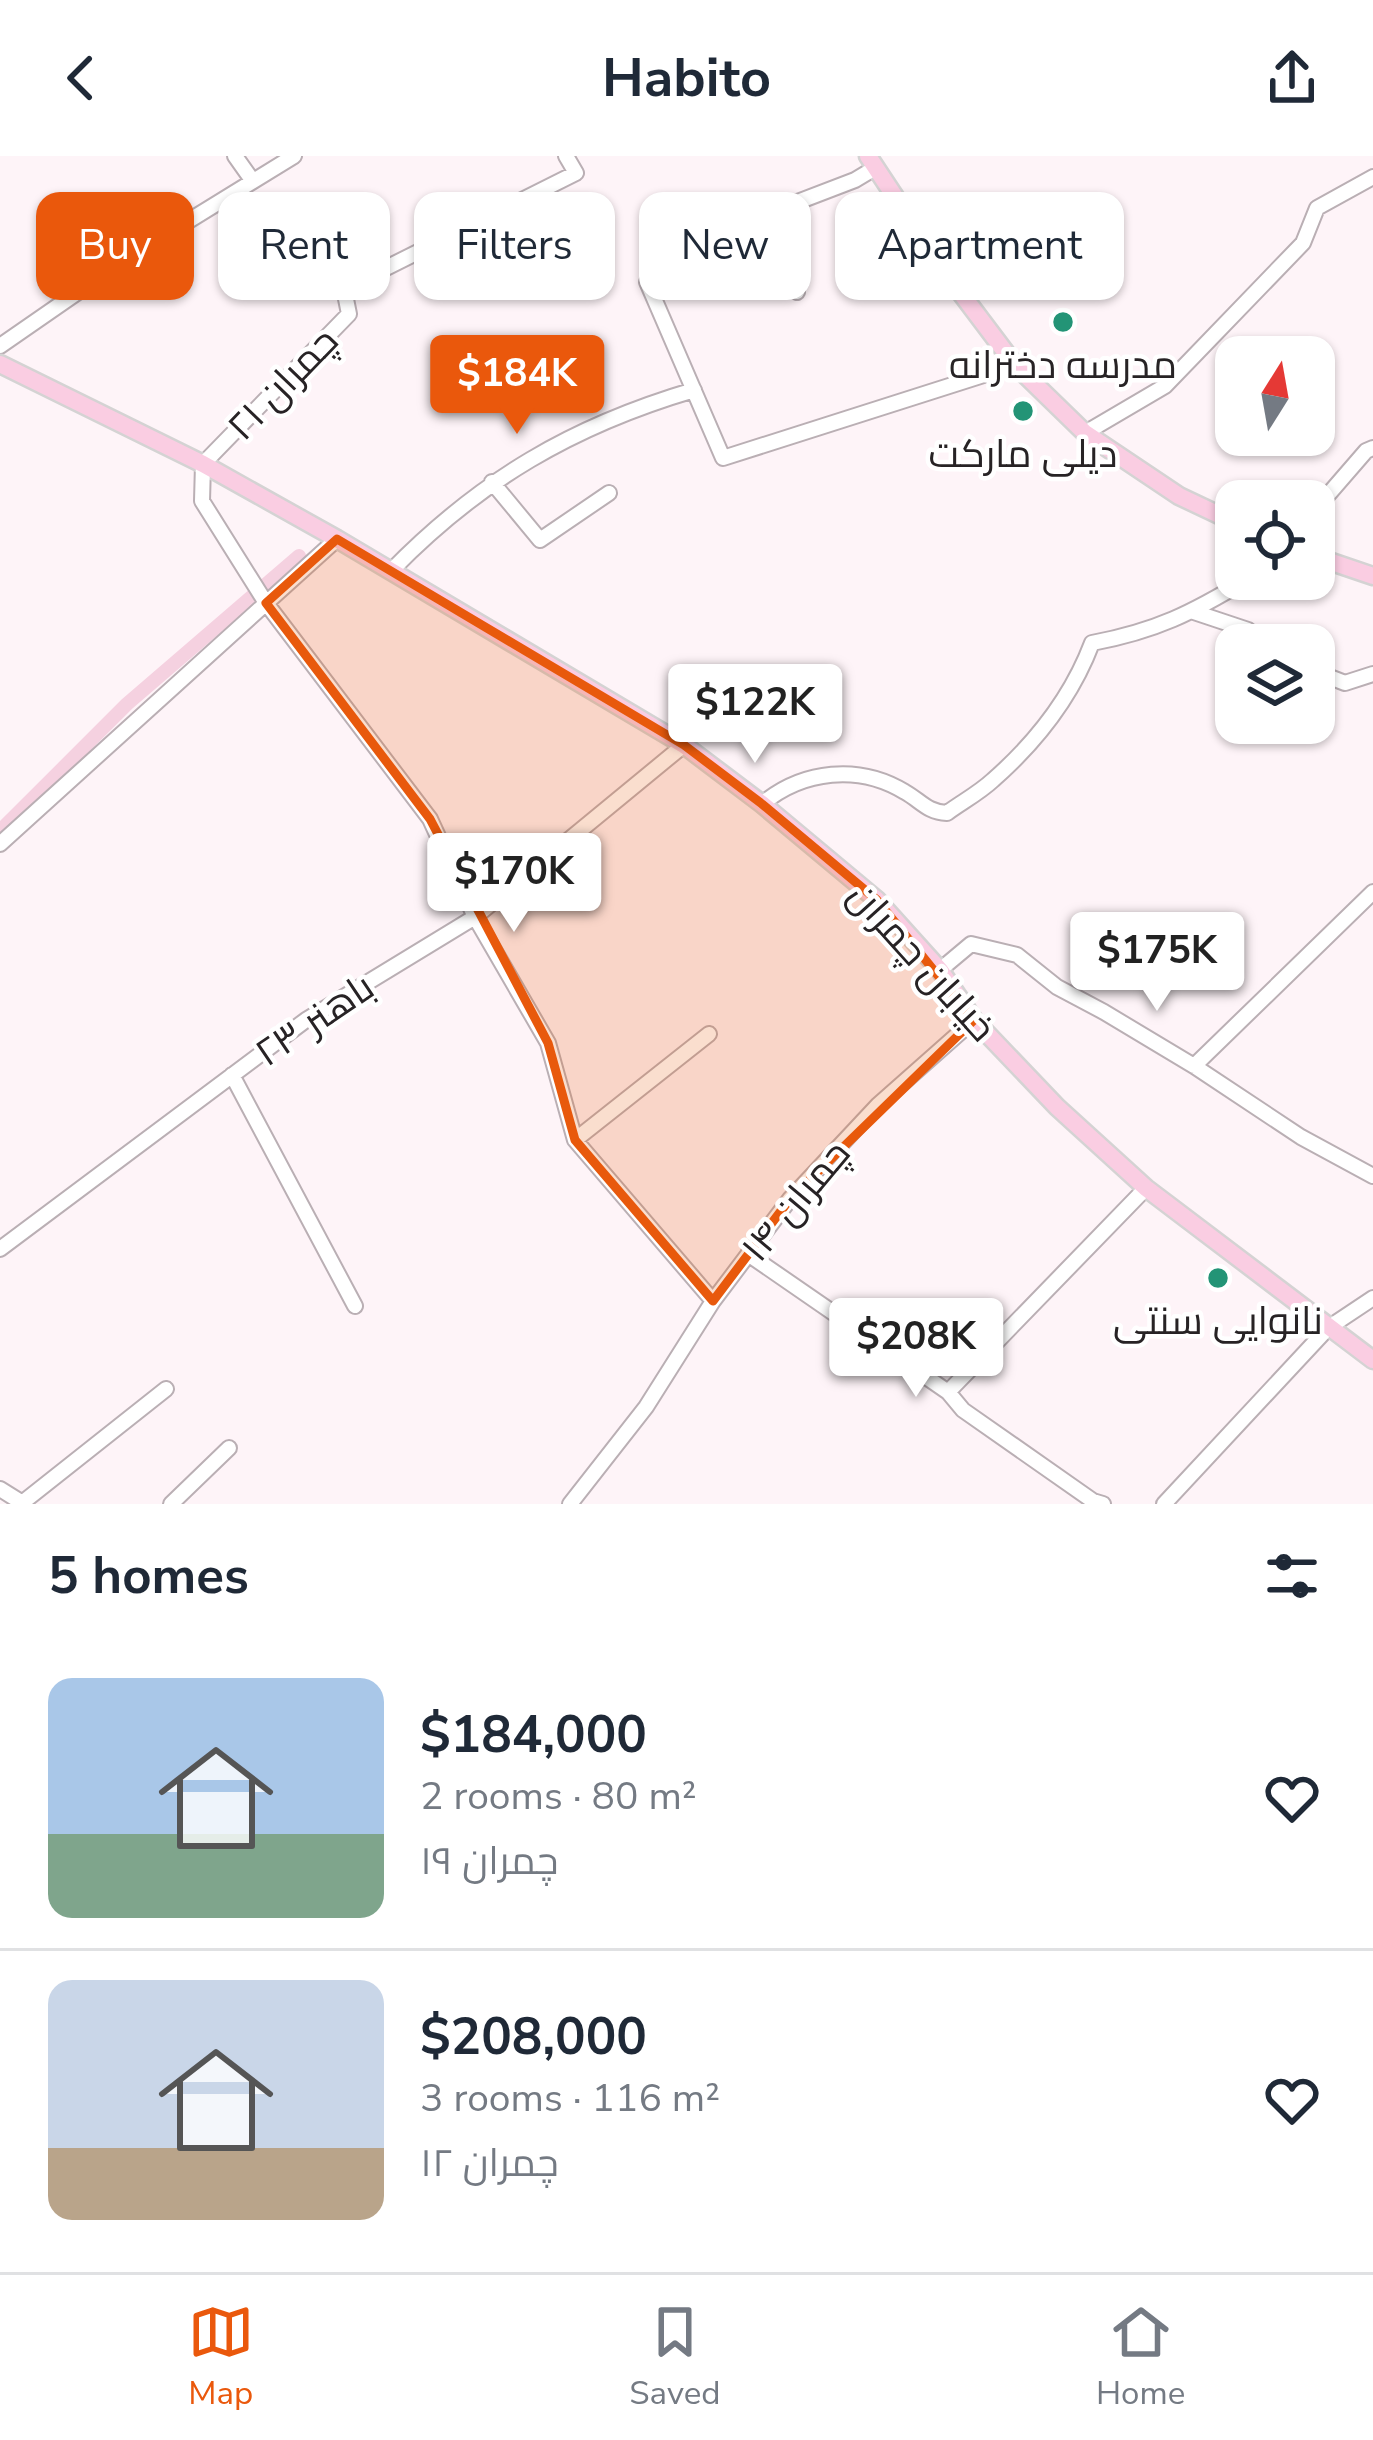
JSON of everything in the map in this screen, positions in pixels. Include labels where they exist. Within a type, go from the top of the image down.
[{"type":"main road","points":[[872,162],[942,268],[1015,365],[1084,433],[1179,496],[1215,513]]},
{"type":"main road","name":"خیابان چمران","points":[[0,364],[203,464],[684,745],[877,900],[940,970],[974,1020],[1057,1107],[1146,1188],[1373,1360]]},
{"type":"main road","points":[[1335,563],[1373,576]]},
{"type":"street","points":[[235,156],[252,180]]},
{"type":"street","points":[[0,346],[117,265],[294,156]]},
{"type":"street","name":"چمران ۲۱","points":[[203,464],[349,314],[344,289],[577,173],[566,156]]},
{"type":"street","points":[[811,197],[855,180],[872,162]]},
{"type":"street","points":[[1084,433],[1165,386],[1303,243],[1317,208],[1373,177]]},
{"type":"street","points":[[655,300],[723,458],[1015,365]]},
{"type":"street","points":[[392,571],[456,509],[492,482],[569,436],[694,390]]},
{"type":"street","points":[[1335,487],[1373,448]]},
{"type":"street","points":[[203,464],[202,501],[266,603],[430,819],[475,917],[548,1043],[575,1140],[713,1301]]},
{"type":"street","points":[[492,482],[540,540],[609,493]]},
{"type":"street","points":[[1,842],[337,539]]},
{"type":"street","points":[[762,804],[809,777],[843,773],[877,778],[934,812],[947,813],[991,782],[1044,728],[1092,644],[1135,635],[1215,599]]},
{"type":"street","points":[[1194,612],[1230,624]]},
{"type":"street","points":[[1335,679],[1345,683],[1373,674]]},
{"type":"street","name":"باهنر ۲۳","points":[[0,1249],[306,1020],[475,917],[684,745]]},
{"type":"street","points":[[1194,1066],[1373,892]]},
{"type":"street","points":[[940,970],[971,944],[1017,955],[1057,987],[1373,1176]]},
{"type":"street","name":"چمران ۱۴","points":[[570,1504],[646,1407],[713,1301],[790,1199],[878,1105],[974,1020]]},
{"type":"street","points":[[575,1140],[710,1034]]},
{"type":"street","points":[[232,1075],[355,1306]]},
{"type":"street","points":[[948,1392],[1146,1188]]},
{"type":"street","points":[[748,1254],[948,1392],[963,1410],[1103,1504]]},
{"type":"street","points":[[1167,1501],[1328,1328],[1373,1298]]},
{"type":"street","points":[[0,1489],[23,1503],[166,1389]]},
{"type":"street","points":[[171,1504],[229,1448]]},
{"type":"street","points":[[1167,1501],[1188,1504]]},
{"type":"highlighted area","points":[[337,539],[684,745],[877,900],[974,1020],[790,1199],[713,1301],[575,1140],[548,1043],[430,819],[266,603]]},
{"type":"waterway","points":[[0,831],[127,704],[299,556]]},
{"type":"place","name":"مدرسه دخترانه","points":[[1063,322]]},
{"type":"place","name":"دیلی مارکت","points":[[1023,411]]},
{"type":"place","name":"نانوایی سنتی","points":[[1218,1278]]}]
